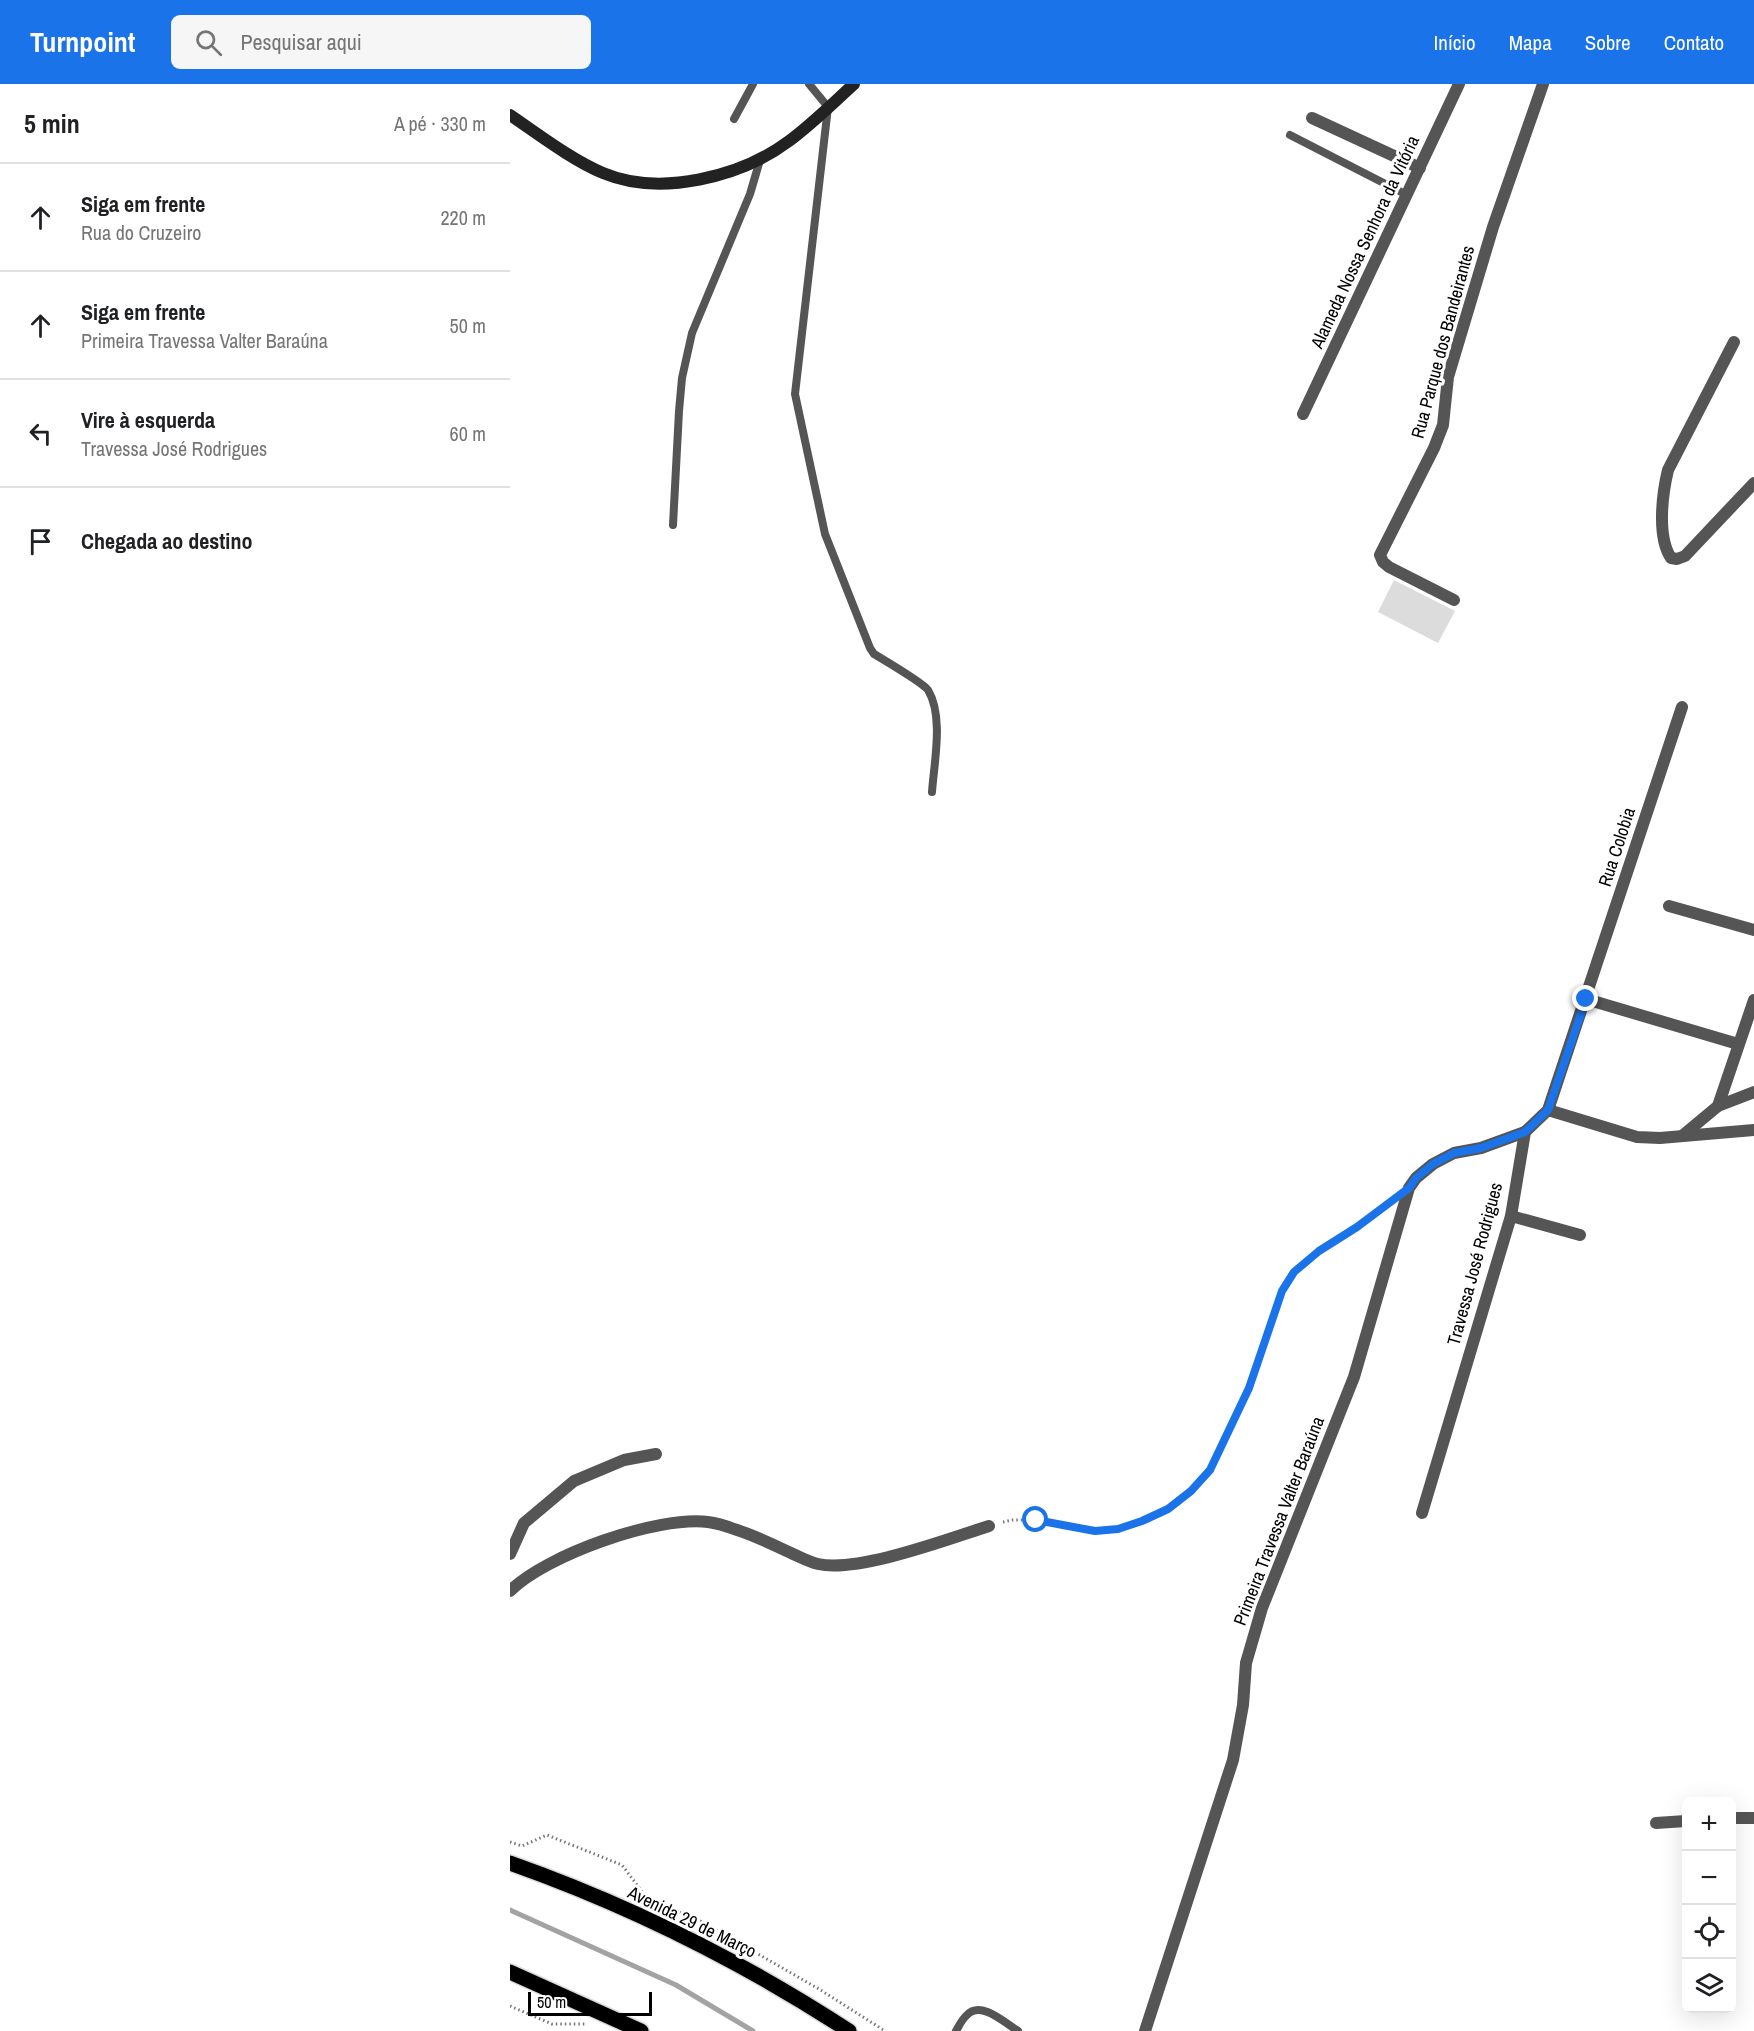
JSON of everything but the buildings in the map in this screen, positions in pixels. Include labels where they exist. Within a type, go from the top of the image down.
[{"type":"main road","points":[[510,115],[561,149],[603,173],[646,184],[696,182],[760,160],[789,141],[854,84]]},
{"type":"main road","name":"Avenida 29 de Março","points":[[510,1863],[561,1881],[699,1943],[800,1999],[849,2031]]},
{"type":"main road","points":[[510,1972],[641,2031]]},
{"type":"street","name":"Alameda Nossa Senhora da Vitória","points":[[1303,414],[1459,84]]},
{"type":"street","name":"Rua Parque dos Bandeirantes","points":[[1454,600],[1389,567],[1380,555],[1434,448],[1443,425],[1448,377],[1489,237],[1543,84]]},
{"type":"street","points":[[1312,118],[1420,168]]},
{"type":"street","points":[[1734,342],[1668,471],[1663,489],[1663,538],[1671,558],[1677,559],[1685,556],[1754,483]]},
{"type":"street","name":"Rua Colobia","points":[[1586,999],[1682,707]]},
{"type":"street","points":[[1669,906],[1754,930]]},
{"type":"street","points":[[1525,1132],[1548,1110],[1586,999],[1738,1044]]},
{"type":"street","points":[[1718,1107],[1754,1000]]},
{"type":"street","points":[[1681,1136],[1718,1107],[1754,1092]]},
{"type":"street","points":[[1548,1110],[1637,1137],[1660,1138],[1754,1130]]},
{"type":"street","name":"Primeira Travessa Valter Baraúna","points":[[1145,2031],[1233,1760],[1243,1705],[1246,1663],[1262,1608],[1354,1377],[1409,1188],[1416,1178],[1433,1164],[1454,1153],[1481,1148],[1525,1132]]},
{"type":"street","name":"Travessa José Rodrigues","points":[[1422,1513],[1511,1216],[1525,1132]]},
{"type":"street","points":[[1511,1216],[1580,1235]]},
{"type":"street","points":[[510,1554],[524,1523],[574,1481],[624,1460],[656,1454]]},
{"type":"street","points":[[511,1585],[555,1560],[604,1541],[641,1530],[677,1523],[706,1522],[735,1529],[818,1564],[842,1566],[912,1551],[989,1526]]},
{"type":"street","points":[[1736,1818],[1754,1818]]},
{"type":"street","points":[[1656,1823],[1682,1821]]},
{"type":"lane","points":[[734,119],[753,84]]},
{"type":"lane","points":[[809,84],[828,107],[795,394],[825,534],[870,648],[874,654],[927,689],[934,707],[937,727],[932,792]]},
{"type":"lane","points":[[1290,135],[1407,195]]},
{"type":"lane","points":[[673,525],[682,378],[692,333],[750,194],[760,160]]},
{"type":"lane","points":[[956,2031],[967,2014],[976,2010],[984,2010],[1018,2031]]},
{"type":"path","points":[[989,1526],[1012,1520],[1036,1520],[1095,1531],[1118,1529],[1168,1509],[1191,1491],[1210,1470],[1244,1398],[1282,1291],[1294,1272],[1319,1251],[1357,1227],[1409,1188]]},
{"type":"path","points":[[510,1842],[522,1846],[547,1835],[622,1865],[649,1901],[697,1919],[819,1989],[885,2031]]},
{"type":"path","points":[[510,2006],[552,2024],[590,2024]]},
{"type":"shaded area","points":[[1394,580],[1455,611],[1438,643],[1378,612]]},
{"type":"waterway","points":[[510,1910],[676,1985],[753,2031]]},
{"type":"route","points":[[1036,1520],[1095,1531],[1118,1529],[1168,1509],[1191,1491],[1210,1470],[1249,1388],[1282,1291],[1294,1272],[1319,1251],[1357,1227],[1409,1188],[1416,1178],[1433,1164],[1454,1153],[1481,1148],[1525,1132],[1548,1110],[1586,999]]}]
